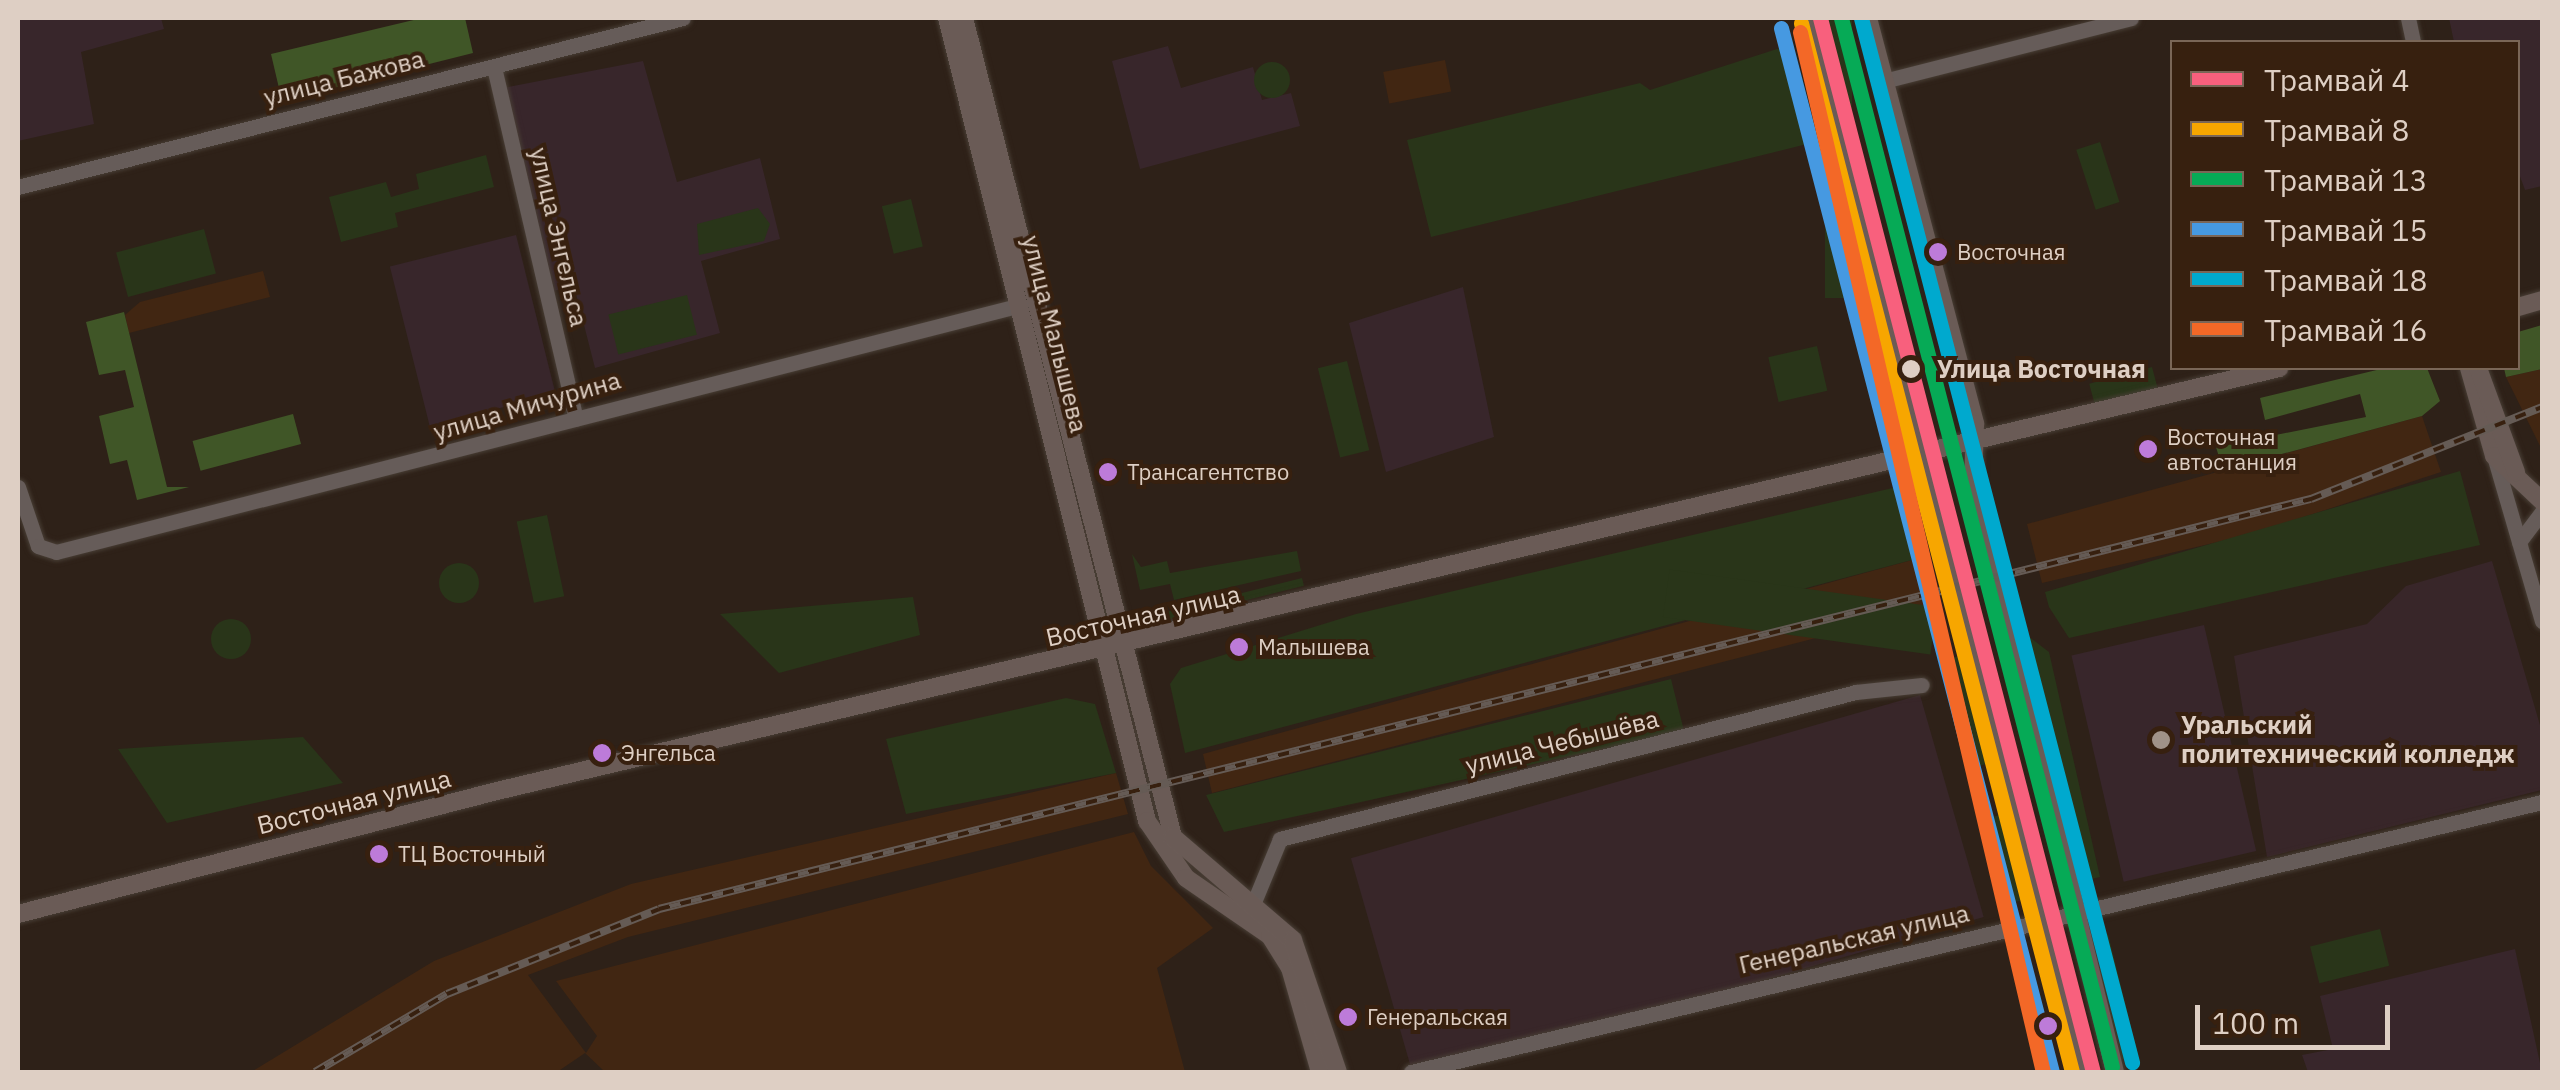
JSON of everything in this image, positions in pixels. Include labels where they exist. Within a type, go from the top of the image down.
[{"type":"main road","name":"улица Малышева","points":[[947,18],[1114,649],[1173,837],[1254,902],[1302,957],[1338,1072]]},
{"type":"main road","name":"улица Малышева","points":[[964,18],[1114,649],[1156,844],[1186,878],[1270,936],[1290,968],[1320,1072]]},
{"type":"main road","points":[[1808,18],[2083,1072]]},
{"type":"main road","points":[[1868,18],[1975,444],[1972,483],[2116,1072]]},
{"type":"main road","name":"Восточная улица","points":[[18,914],[2272,370]]},
{"type":"main road","points":[[2470,370],[2494,456],[2539,504]]},
{"type":"main road","points":[[2479,370],[2539,504]]},
{"type":"street","name":"улица Бажова","points":[[18,187],[683,18]]},
{"type":"street","points":[[1884,80],[2131,18]]},
{"type":"street","name":"улица Энгельса","points":[[494,67],[576,419]]},
{"type":"street","name":"улица Мичурина","points":[[18,487],[25,522],[45,551],[1021,305]]},
{"type":"street","points":[[2494,456],[2542,620]]},
{"type":"street","points":[[2519,542],[2539,504]]},
{"type":"street","name":"улица Чебышёва","points":[[1254,902],[1280,839],[1856,692],[1922,685]]},
{"type":"street","name":"Генеральская улица","points":[[1411,1072],[2542,802]]},
{"type":"shaded area","points":[[18,18],[161,18],[164,29],[81,52],[94,124],[18,141]]},
{"type":"shaded area","points":[[2449,18],[2542,18],[2542,186],[2525,190],[2520,176],[2520,40],[2454,40]]},
{"type":"shaded area","points":[[1168,46],[1181,88],[1253,67],[1262,100],[1291,93],[1300,126],[1140,169],[1112,61]]},
{"type":"shaded area","points":[[1445,60],[1451,91],[1389,103],[1383,72]]},
{"type":"shaded area","points":[[643,61],[677,182],[760,158],[780,239],[701,261],[720,333],[595,368],[574,286],[553,291],[503,88]]},
{"type":"shaded area","points":[[516,235],[556,394],[430,426],[390,266]]},
{"type":"shaded area","points":[[263,271],[270,297],[129,333],[125,315],[140,302]]},
{"type":"shaded area","points":[[1463,287],[1494,437],[1386,472],[1349,323]]},
{"type":"shaded area","points":[[2542,369],[2542,450],[2506,377]]},
{"type":"shaded area","points":[[2422,416],[2441,472],[2252,534],[2042,583],[2027,524]]},
{"type":"shaded area","points":[[1923,557],[1937,607],[1212,793],[1203,754]]},
{"type":"shaded area","points":[[2492,561],[2542,732],[2542,790],[2267,857],[2234,656],[2367,624],[2406,586]]},
{"type":"shaded area","name":"Уральский политехнический колледж","points":[[2204,625],[2256,851],[2124,882],[2071,656]]},
{"type":"shaded area","points":[[1920,695],[1984,917],[1443,1072],[1412,1072],[1351,858]]},
{"type":"shaded area","points":[[1116,773],[1128,814],[628,937],[528,975],[586,1053],[597,1036],[556,981],[1134,832],[1151,866],[1213,928],[1157,968],[1185,1072],[605,1072],[585,1053],[557,1072],[251,1072],[434,961],[631,884]]},
{"type":"shaded area","points":[[2515,949],[2542,1072],[2308,1072],[2302,1055],[2333,1049],[2320,996]]},
{"type":"green space","points":[[422,18],[465,18],[473,53],[282,101],[271,54]]},
{"type":"green space","points":[[1825,18],[1852,18],[1852,298],[1825,298]]},
{"type":"green space","points":[[1783,47],[1807,144],[1431,237],[1407,140],[1640,83],[1650,90]]},
{"type":"green space","points":[[1272,62],[1285,67],[1290,80],[1285,93],[1272,98],[1259,93],[1254,80],[1259,67]]},
{"type":"green space","points":[[2100,142],[2119,202],[2096,210],[2076,150]]},
{"type":"green space","points":[[486,155],[494,187],[395,213],[398,227],[341,242],[329,197],[386,182],[391,197],[419,189],[416,174]]},
{"type":"green space","points":[[911,199],[923,247],[894,254],[882,206]]},
{"type":"green space","points":[[758,208],[770,224],[764,241],[699,255],[697,224]]},
{"type":"green space","points":[[204,229],[216,273],[128,297],[116,253]]},
{"type":"green space","points":[[687,295],[697,335],[618,354],[608,315]]},
{"type":"green space","points":[[124,312],[167,487],[189,487],[137,500],[127,460],[110,464],[99,416],[134,407],[125,370],[99,375],[86,322]]},
{"type":"green space","points":[[2542,325],[2542,369],[2506,377],[2504,370],[2520,370],[2520,331]]},
{"type":"green space","points":[[1817,346],[1827,391],[1779,402],[1768,357]]},
{"type":"green space","points":[[1347,361],[1369,450],[1340,458],[1318,368]]},
{"type":"green space","points":[[2152,367],[2158,390],[2095,407],[2089,384]]},
{"type":"green space","points":[[2377,370],[2428,370],[2440,401],[2422,416],[2223,470],[2216,447],[2366,417],[2360,394],[2265,420],[2260,398]]},
{"type":"green space","points":[[293,414],[301,444],[201,471],[193,441]]},
{"type":"green space","points":[[2460,471],[2480,545],[2069,638],[2049,607],[2045,592]]},
{"type":"green space","points":[[1901,486],[1923,557],[1185,753],[1170,684],[1181,668],[1356,614]]},
{"type":"green space","points":[[547,515],[564,596],[534,603],[517,521]]},
{"type":"green space","points":[[1297,551],[1301,571],[1174,600],[1170,584],[1140,590],[1132,554],[1141,567],[1167,561],[1170,573]]},
{"type":"green space","points":[[459,563],[473,569],[479,583],[473,597],[459,603],[445,597],[439,583],[445,569]]},
{"type":"green space","points":[[1670,569],[1937,607],[1930,655],[1663,617]]},
{"type":"green space","points":[[1302,578],[1304,586],[1154,623],[1152,615]]},
{"type":"green space","points":[[913,597],[920,635],[779,673],[720,614]]},
{"type":"green space","points":[[231,619],[245,625],[251,639],[245,653],[231,659],[217,653],[211,639],[217,625]]},
{"type":"green space","points":[[2020,630],[2049,652],[2100,877],[2074,883]]},
{"type":"green space","points":[[1966,655],[1994,762],[1971,768],[1950,658]]},
{"type":"green space","points":[[1671,679],[1684,731],[1224,832],[1206,795]]},
{"type":"green space","points":[[1066,698],[1095,704],[1116,773],[906,814],[886,739]]},
{"type":"green space","points":[[303,737],[343,783],[167,823],[118,749]]},
{"type":"green space","points":[[2004,814],[2025,899],[2010,903],[1988,818]]},
{"type":"green space","points":[[2380,929],[2389,966],[2319,983],[2310,946]]},
{"type":"green space","points":[[2108,934],[2138,1055],[2118,1060],[2088,939]]},
{"type":"railway","points":[[315,1072],[447,994],[659,909],[2311,499],[2542,407]]},
{"type":"tram line","name":"4","points":[[1820,18],[2093,1072]]},
{"type":"tram line","name":"13","points":[[1841,18],[2112,1067]]},
{"type":"tram line","name":"18","points":[[1861,18],[2132,1062]]},
{"type":"tram line","name":"8","points":[[1801,23],[2072,1072]]},
{"type":"tram line","name":"15","points":[[1781,28],[2052,1072]]},
{"type":"tram line","name":"16","points":[[1800,32],[2043,1072]]},
{"type":"place","name":"Восточная","points":[[1938,252]]},
{"type":"place","name":"Улица Восточная","points":[[1911,369]]},
{"type":"place","name":"Восточная автостанция","points":[[2148,449]]},
{"type":"place","name":"Трансагентство","points":[[1108,472]]},
{"type":"place","name":"Малышева","points":[[1239,647]]},
{"type":"place","name":"Уральский политехнический колледж","points":[[2161,740]]},
{"type":"place","name":"Энгельса","points":[[602,753]]},
{"type":"place","name":"ТЦ Восточный","points":[[379,854]]},
{"type":"place","name":"Генеральская","points":[[1348,1017]]}]
